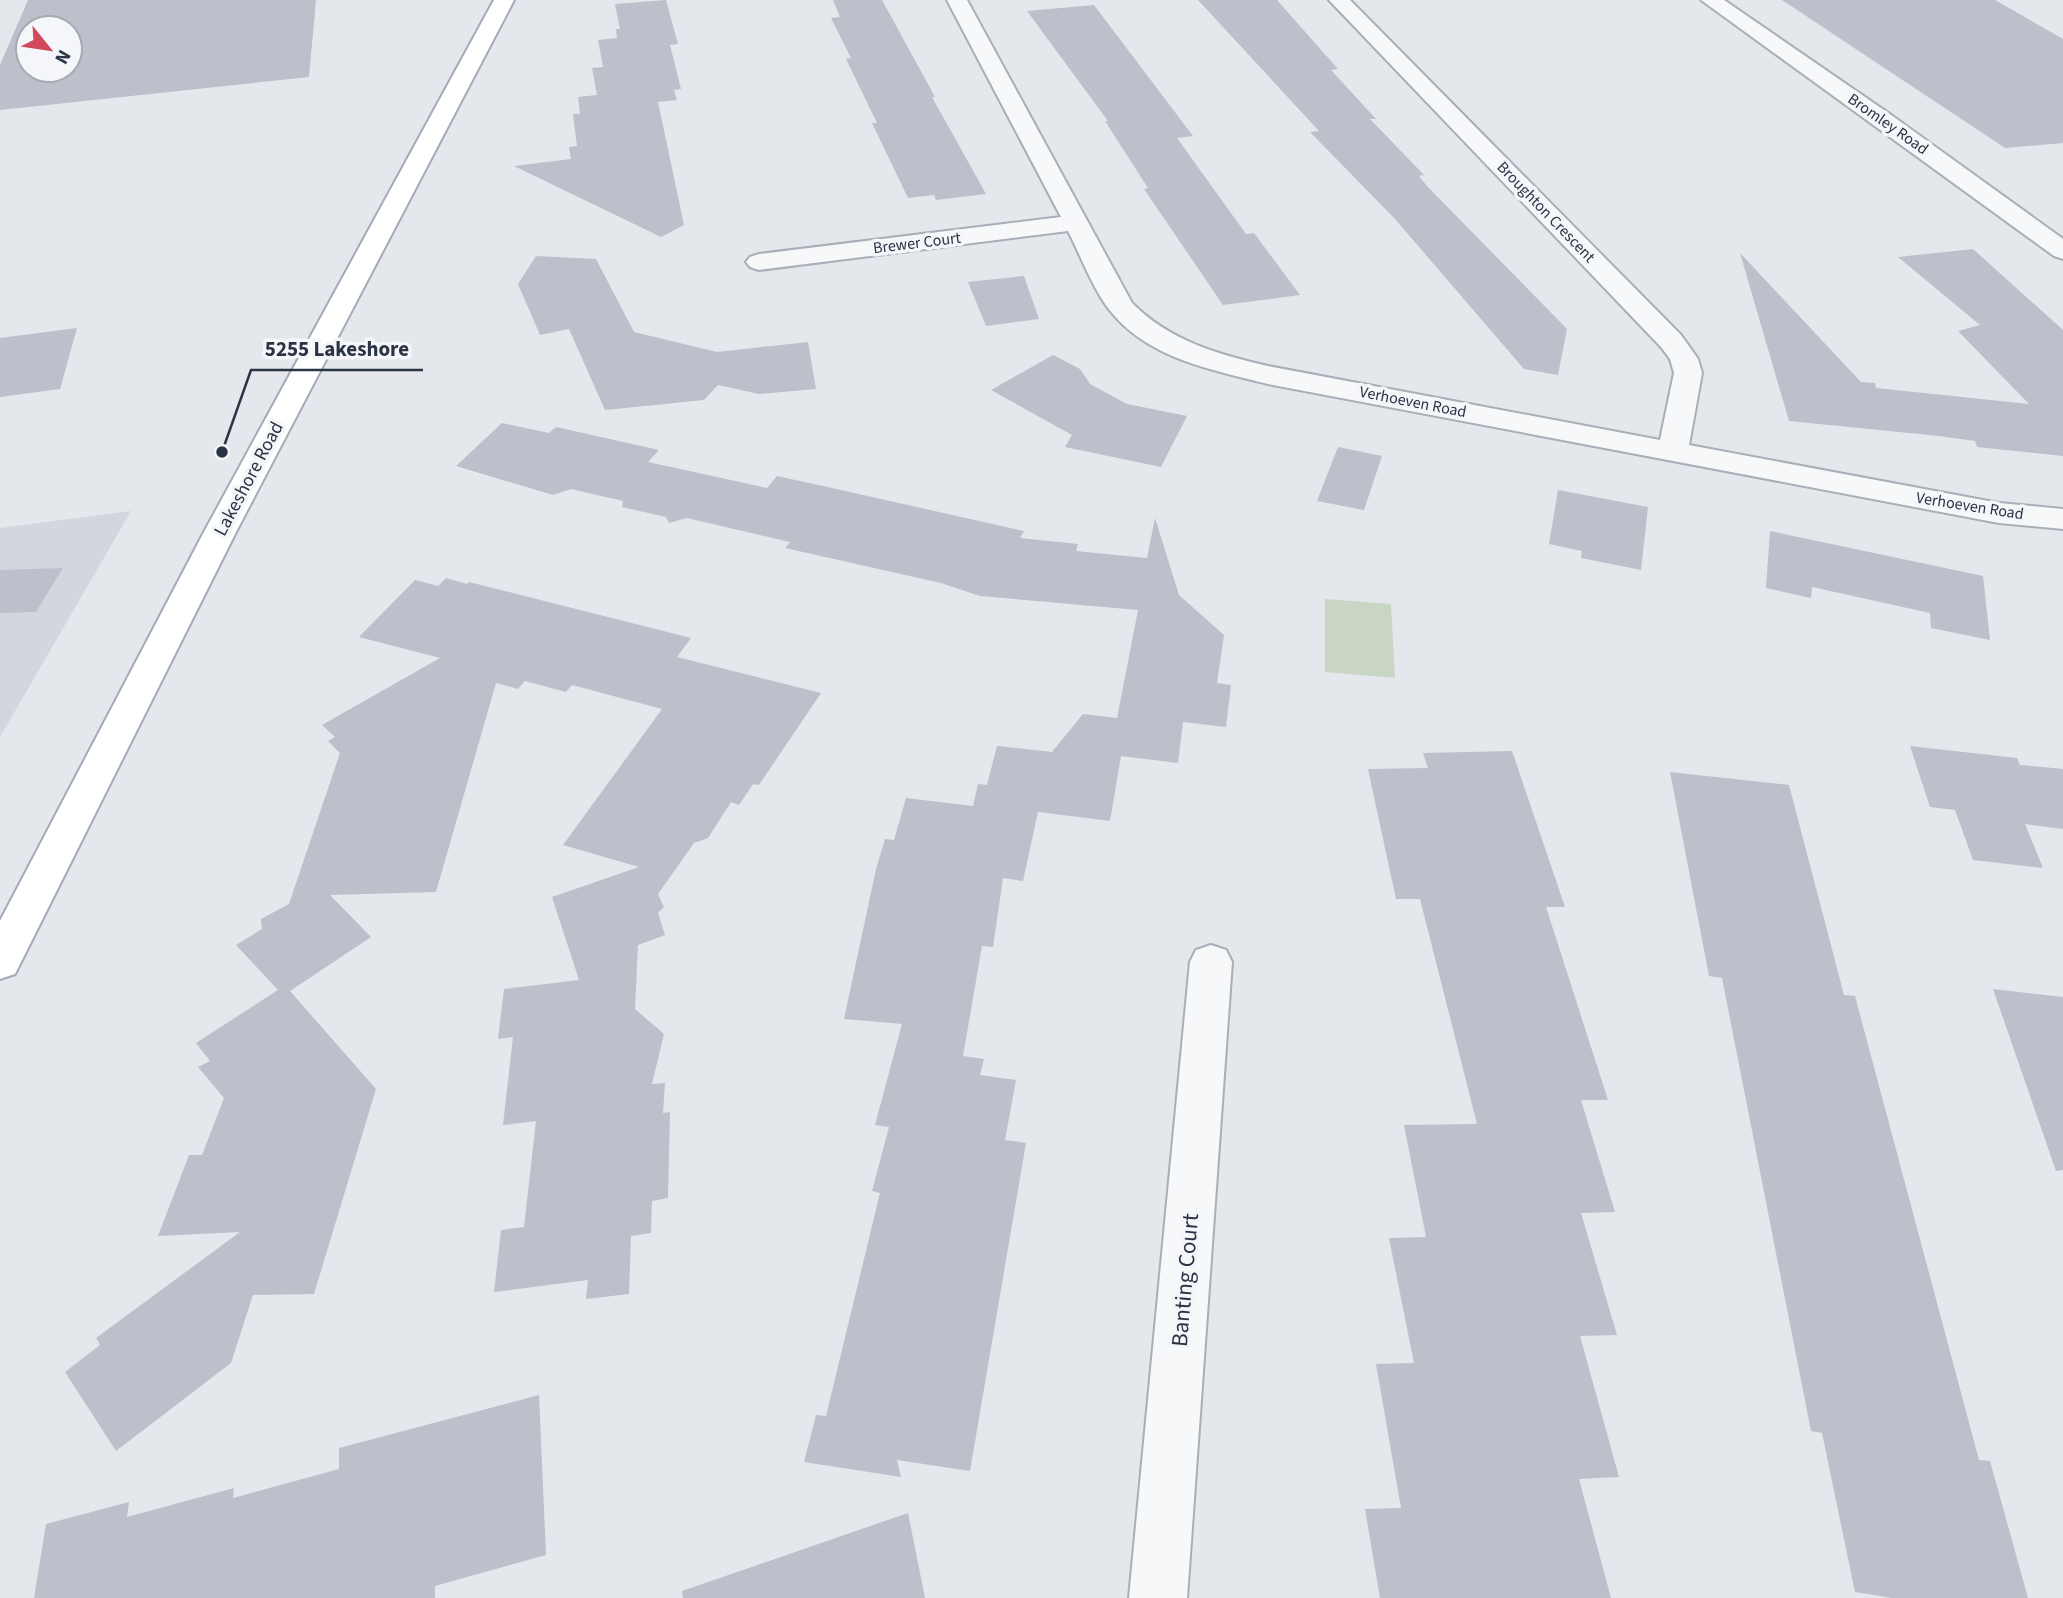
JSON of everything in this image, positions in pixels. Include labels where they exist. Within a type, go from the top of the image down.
[{"type":"main road","name":"Lakeshore Road","points":[[0,962],[220,532],[504,0]]},
{"type":"street","name":"Verhoeven Road","points":[[957,0],[1121,307],[1136,324],[1154,337],[1200,359],[1268,375],[1999,513],[2063,519]]},
{"type":"street","name":"Broughton Crescent","points":[[1339,0],[1671,341],[1684,359],[1688,373],[1673,452]]},
{"type":"street","name":"Bromley Road","points":[[1711,0],[1897,130],[2063,251]]},
{"type":"street","name":"Brewer Court","points":[[759,262],[1075,223]]},
{"type":"street","name":"Banting Court","points":[[1158,1598],[1211,962]]},
{"type":"shaded area","points":[[131,511],[0,737],[0,528]]},
{"type":"green space","points":[[1325,599],[1391,604],[1395,678],[1325,672]]},
{"type":"building","points":[[28,0],[316,0],[309,77],[0,110],[0,65],[14,32],[14,84],[84,84],[84,14],[22,14]]},
{"type":"building","points":[[666,0],[678,44],[670,45],[681,89],[674,90],[677,100],[658,102],[684,225],[661,237],[514,166],[571,159],[569,147],[577,146],[573,114],[580,114],[578,97],[597,95],[592,68],[603,67],[598,40],[617,38],[616,29],[620,29],[615,4]]},
{"type":"building","points":[[833,0],[882,0],[986,194],[936,200],[934,195],[908,198],[872,123],[877,123],[846,59],[851,58],[831,18],[840,17]]},
{"type":"building","points":[[1198,0],[1277,0],[1338,69],[1331,70],[1376,119],[1370,119],[1424,175],[1419,176],[1427,186],[1567,329],[1558,375],[1524,369],[1395,219],[1310,132],[1319,131]]},
{"type":"building","points":[[1782,0],[1995,0],[2063,39],[2063,143],[2005,148]]},
{"type":"building","points":[[1094,5],[1193,136],[1177,138],[1246,234],[1254,233],[1300,295],[1223,305],[1144,189],[1148,188],[1105,121],[1108,121],[1027,11]]},
{"type":"building","points":[[1973,249],[2063,330],[2063,456],[1977,447],[1975,441],[1939,436],[1789,421],[1740,253],[1861,382],[1875,383],[1876,388],[2029,404],[1958,331],[1980,325],[1898,257]]},
{"type":"building","points":[[536,256],[596,259],[634,332],[717,352],[808,342],[816,389],[759,394],[718,385],[704,400],[605,410],[569,329],[540,335],[518,284]]},
{"type":"building","points":[[1024,276],[1039,319],[986,326],[968,282]]},
{"type":"building","points":[[77,328],[60,389],[0,397],[0,338]]},
{"type":"building","points":[[1053,355],[1080,369],[1090,384],[1127,404],[1187,416],[1161,467],[1065,447],[1072,435],[991,390]]},
{"type":"building","points":[[502,423],[549,433],[556,427],[659,450],[648,462],[767,488],[777,476],[823,486],[1024,531],[1020,538],[1078,544],[1076,551],[1147,558],[1155,518],[1179,595],[1224,635],[1217,683],[1231,685],[1226,727],[1183,722],[1178,763],[1121,756],[1110,821],[1038,812],[1023,881],[1003,878],[993,947],[982,946],[963,1056],[984,1059],[980,1075],[1016,1080],[1005,1140],[1026,1143],[970,1471],[897,1460],[901,1477],[804,1462],[816,1415],[826,1416],[880,1193],[872,1191],[889,1127],[875,1125],[902,1024],[844,1019],[876,869],[885,839],[894,840],[906,798],[973,806],[978,784],[987,785],[997,746],[1052,752],[1083,714],[1117,718],[1138,610],[980,596],[941,583],[785,548],[790,542],[687,518],[669,523],[666,517],[622,507],[623,501],[571,489],[553,495],[456,466]]},
{"type":"building","points":[[1338,447],[1382,456],[1364,510],[1317,501]]},
{"type":"building","points":[[1558,490],[1648,507],[1641,570],[1581,558],[1582,551],[1549,544]]},
{"type":"building","points":[[1770,531],[1983,576],[1990,640],[1931,628],[1930,613],[1812,587],[1811,598],[1766,588]]},
{"type":"building","points":[[63,568],[36,612],[0,613],[0,570]]},
{"type":"building","points":[[446,578],[691,638],[677,657],[821,693],[759,785],[753,784],[739,805],[731,802],[708,838],[694,843],[658,894],[664,907],[658,913],[665,935],[638,945],[635,1009],[664,1034],[652,1084],[665,1083],[663,1113],[670,1112],[668,1198],[652,1201],[651,1233],[631,1236],[629,1294],[586,1299],[588,1280],[494,1292],[501,1230],[524,1227],[536,1121],[503,1125],[513,1037],[498,1039],[504,989],[579,980],[552,897],[639,867],[563,845],[662,709],[572,685],[566,692],[525,681],[518,689],[496,683],[436,892],[330,895],[371,937],[290,991],[376,1089],[314,1294],[253,1295],[231,1363],[116,1451],[65,1372],[100,1345],[96,1338],[240,1232],[158,1236],[189,1155],[202,1155],[224,1098],[198,1067],[210,1061],[196,1043],[278,990],[236,945],[262,929],[261,919],[289,904],[340,753],[328,741],[335,737],[322,725],[440,658],[359,637],[415,580],[438,586]]},
{"type":"building","points":[[1910,746],[2017,758],[2020,765],[2063,769],[2063,829],[2025,824],[2043,868],[1973,860],[1955,810],[1930,807]]},
{"type":"building","points":[[1512,751],[1565,907],[1546,907],[1608,1100],[1581,1100],[1615,1212],[1581,1213],[1617,1335],[1580,1336],[1619,1477],[1579,1479],[1611,1598],[1380,1598],[1365,1509],[1401,1508],[1376,1364],[1414,1363],[1389,1238],[1426,1237],[1404,1125],[1477,1124],[1420,899],[1396,899],[1368,769],[1428,768],[1423,753]]},
{"type":"building","points":[[1670,772],[1789,785],[1844,995],[1855,996],[1979,1460],[1990,1461],[2028,1598],[1892,1598],[1855,1592],[1822,1433],[1811,1431],[1722,978],[1709,976]]},
{"type":"building","points":[[1993,989],[2063,997],[2063,1170],[2056,1171]]},
{"type":"building","points":[[539,1395],[546,1555],[435,1586],[435,1598],[34,1598],[46,1524],[129,1502],[127,1517],[234,1488],[233,1498],[339,1469],[339,1448]]},
{"type":"building","points":[[908,1513],[925,1598],[683,1598],[682,1591]]},
{"type":"place","name":"5255 Lakeshore","points":[[222,452]]}]
